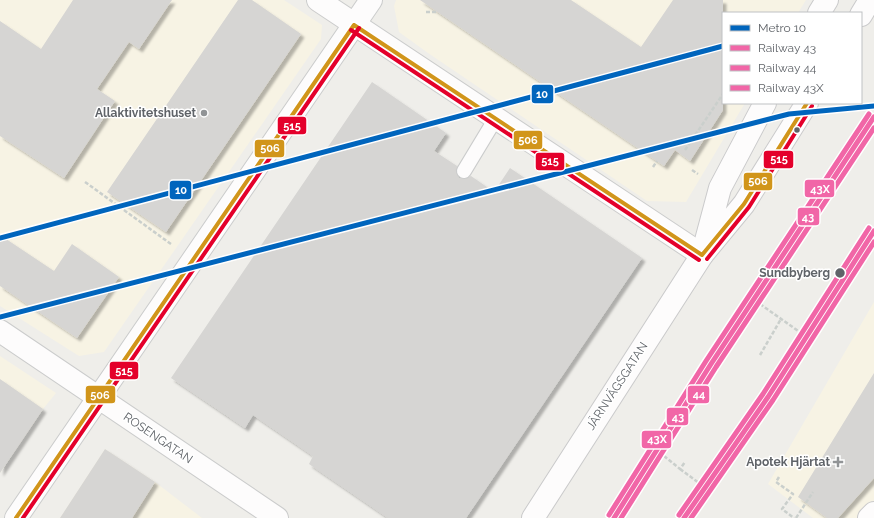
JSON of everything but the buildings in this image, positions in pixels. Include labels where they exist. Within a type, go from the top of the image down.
[{"type":"street","points":[[318,0],[702,255]]},
{"type":"street","points":[[16,518],[371,0]]},
{"type":"street","points":[[820,12],[827,0]]},
{"type":"street","points":[[862,13],[870,0]]},
{"type":"street","name":"JÄRNVÄGSGATAN","points":[[702,255],[720,188],[764,104]]},
{"type":"street","name":"JÄRNVÄGSGATAN","points":[[533,518],[702,255],[744,204],[805,104]]},
{"type":"street","name":"ROSENGATAN","points":[[0,331],[277,518]]},
{"type":"street","points":[[869,518],[874,513]]},
{"type":"lane","points":[[464,171],[496,118]]},
{"type":"path","points":[[426,12],[438,12]]},
{"type":"path","points":[[686,150],[722,96]]},
{"type":"path","points":[[653,167],[657,161]]},
{"type":"path","points":[[85,182],[193,260]]},
{"type":"path","points":[[760,304],[801,333]]},
{"type":"path","points":[[760,355],[781,319]]},
{"type":"path","points":[[664,456],[699,483]]},
{"type":"path","points":[[680,469],[685,462]]},
{"type":"path","points":[[779,477],[776,482],[793,494],[782,509],[795,518],[813,492]]},
{"type":"shaded area","points":[[0,0],[284,0],[322,25],[321,39],[104,352],[79,356],[0,306]]},
{"type":"shaded area","points":[[396,0],[806,0],[799,12],[722,12],[722,104],[744,104],[686,202],[647,201],[399,32],[394,6]]},
{"type":"shaded area","points":[[874,302],[874,502],[859,518],[813,518],[768,484]]},
{"type":"shaded area","points":[[0,356],[56,393],[43,409],[0,473]]},
{"type":"shaded area","points":[[105,449],[155,482],[202,518],[60,518]]},
{"type":"metro line","name":"10","points":[[0,238],[722,46]]},
{"type":"metro line","name":"10","points":[[0,317],[789,114],[874,106]]},
{"type":"rail line","name":"43X","points":[[609,515],[706,361],[869,114]]},
{"type":"rail line","name":"43","points":[[614,518],[711,364],[874,117]]},
{"type":"rail line","name":"44","points":[[621,518],[716,367],[874,128]]},
{"type":"rail line","name":"43X","points":[[679,515],[763,394],[869,228]]},
{"type":"rail line","name":"43","points":[[684,518],[768,397],[874,231]]},
{"type":"rail line","name":"44","points":[[691,518],[773,400],[874,242]]},
{"type":"transit line","name":"506","points":[[354,25],[702,255]]},
{"type":"transit line","name":"506","points":[[16,518],[354,25]]},
{"type":"transit line","name":"515","points":[[23,518],[359,28]]},
{"type":"transit line","name":"515","points":[[351,30],[699,260]]},
{"type":"transit line","name":"506","points":[[702,255],[744,204],[806,104]]},
{"type":"transit line","name":"515","points":[[707,259],[749,207],[812,106]]},
{"type":"place","name":"Allaktivitetshuset","points":[[204,113]]},
{"type":"place","name":"Sundbyberg","points":[[840,273]]},
{"type":"place","name":"Apotek Hjärtat","points":[[838,462]]}]
